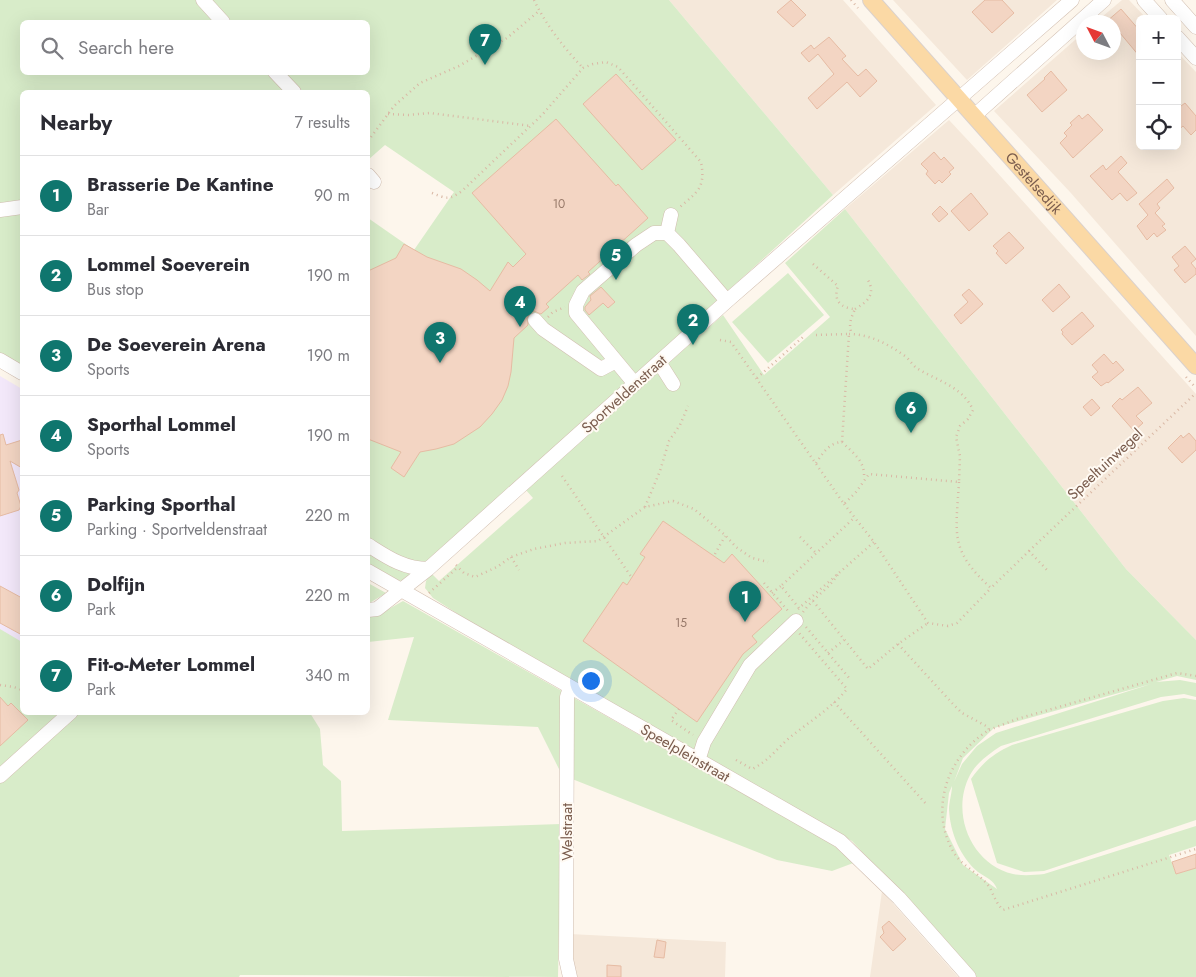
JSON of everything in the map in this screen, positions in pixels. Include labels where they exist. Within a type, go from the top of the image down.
[{"type":"main road","name":"Gestelsedijk","points":[[870,0],[1196,366]]},
{"type":"street","points":[[203,0],[221,20]]},
{"type":"street","name":"Sportveldenstraat","points":[[370,610],[377,609],[428,570],[727,301],[1072,0]]},
{"type":"street","points":[[974,116],[1104,0]]},
{"type":"street","points":[[1144,0],[1157,15]]},
{"type":"street","points":[[1172,0],[1196,27]]},
{"type":"street","points":[[1181,41],[1196,58]]},
{"type":"street","points":[[278,75],[292,90]]},
{"type":"street","points":[[0,210],[20,207]]},
{"type":"street","points":[[667,234],[671,215]]},
{"type":"street","points":[[635,384],[576,313],[578,298],[583,291],[636,245],[654,233],[667,234],[679,245],[727,301]]},
{"type":"street","points":[[535,320],[543,329],[601,369],[616,360]]},
{"type":"street","points":[[659,362],[673,384]]},
{"type":"street","points":[[1,363],[20,372]]},
{"type":"street","points":[[370,546],[401,565],[428,570]]},
{"type":"street","name":"Speelpleinstraat","points":[[370,572],[840,841],[899,898],[969,977]]},
{"type":"street","points":[[698,761],[704,742],[750,665],[799,616]]},
{"type":"street","name":"Welstraat","points":[[570,688],[567,697],[566,959],[570,977]]},
{"type":"street","points":[[0,776],[68,715]]},
{"type":"path","points":[[534,0],[565,49],[583,68]]},
{"type":"path","points":[[370,138],[394,106],[420,83],[459,66],[506,38],[539,10]]},
{"type":"path","points":[[432,193],[446,199],[453,198],[530,126],[583,68],[592,64],[606,62],[618,67],[701,162],[704,177],[698,191],[671,215]]},
{"type":"path","points":[[388,114],[430,113],[530,126]]},
{"type":"path","points":[[813,264],[838,286],[835,296],[837,301],[844,307],[855,309]]},
{"type":"path","points":[[864,479],[864,472],[860,461],[842,442],[850,322],[855,309],[870,297],[872,291],[868,280]]},
{"type":"path","points":[[550,316],[553,312]]},
{"type":"path","points":[[816,335],[850,334],[856,336],[861,334],[886,344],[906,356],[917,368],[952,386],[969,400],[973,410],[968,419],[960,426],[956,437],[960,456],[956,518],[959,545],[966,562],[991,588]]},
{"type":"path","points":[[757,378],[803,337]]},
{"type":"path","points":[[720,340],[731,342],[854,518],[874,542],[928,623],[898,644],[868,669],[813,601]]},
{"type":"path","name":"Speeltuinwegel","points":[[928,623],[948,626],[957,623],[1029,551],[1196,393]]},
{"type":"path","points":[[645,507],[660,471],[669,441],[680,425],[688,406]]},
{"type":"path","points":[[816,463],[822,454],[834,443],[842,442]]},
{"type":"path","points":[[844,504],[856,492],[869,474],[959,482]]},
{"type":"path","points":[[562,476],[632,578]]},
{"type":"path","points":[[430,606],[434,600],[428,594],[457,566],[464,573],[475,576],[534,549],[565,543],[598,541],[645,507],[674,501],[694,509],[725,535],[736,547],[752,558],[768,562]]},
{"type":"path","points":[[772,593],[854,518]]},
{"type":"path","points":[[715,554],[725,535]]},
{"type":"path","points":[[800,536],[815,552]]},
{"type":"path","points":[[799,616],[810,599],[828,582],[830,577],[839,573],[874,542]]},
{"type":"path","points":[[1029,551],[1047,570]]},
{"type":"path","points":[[511,558],[519,570]]},
{"type":"path","points":[[807,607],[834,582],[839,573]]},
{"type":"path","points":[[764,583],[772,593],[799,616]]},
{"type":"path","points":[[781,586],[799,616],[850,679]]},
{"type":"path","points":[[736,760],[752,769],[762,764],[847,689],[803,637]]},
{"type":"path","points":[[828,653],[844,640]]},
{"type":"path","points":[[898,644],[952,704],[962,713],[988,727],[989,730]]},
{"type":"path","points":[[1196,676],[1176,673],[1017,719],[980,735],[966,749],[952,768],[944,794],[943,822],[955,853],[989,887],[998,905],[1003,910],[1196,849]]},
{"type":"path","points":[[0,685],[14,686],[20,689]]},
{"type":"path","points":[[834,702],[927,805]]},
{"type":"path","points":[[678,709],[671,720],[704,742]]},
{"type":"shaded area","points":[[669,0],[843,0],[936,105],[833,195]]},
{"type":"shaded area","points":[[893,0],[1057,0],[967,80]]},
{"type":"shaded area","points":[[1122,0],[1129,0],[1143,15],[1136,15],[1136,150],[1181,150],[1181,56],[1196,72],[1196,336],[1070,192],[994,111],[1076,39],[1076,60],[1121,60],[1121,15],[1104,15]]},
{"type":"shaded area","points":[[949,120],[1196,394],[1196,640],[1126,569],[845,209]]},
{"type":"shaded area","points":[[0,376],[20,388],[20,684],[0,678]]},
{"type":"shaded area","points":[[882,891],[958,977],[870,977]]},
{"type":"shaded area","points":[[570,934],[726,942],[725,977],[576,977],[570,960]]},
{"type":"green space","points":[[0,0],[669,0],[833,195],[639,372],[405,581],[393,580],[370,565],[370,219],[414,250],[454,192],[385,145],[370,158],[370,90],[20,90],[20,366],[0,353]]},
{"type":"green space","points":[[845,209],[1126,569],[1196,640],[1196,680],[1177,676],[1156,682],[1180,680],[1196,683],[1196,697],[1184,694],[1161,697],[1001,746],[973,770],[964,790],[962,805],[968,835],[986,860],[998,868],[1021,875],[1044,874],[1196,826],[1196,846],[1169,855],[1176,874],[1196,868],[1196,977],[975,977],[852,841],[740,779],[489,634],[433,598],[425,588],[426,581],[431,573],[439,581],[533,498],[525,489],[723,315],[764,375],[830,317],[785,263]],"holes":[[[1151,684],[996,733],[977,746],[962,764],[954,782],[963,758],[994,728]],[[952,786],[949,809],[951,826],[957,844],[972,866],[992,881],[997,889],[963,865],[945,829],[949,793]]]},
{"type":"green space","points":[[788,273],[824,315],[768,363],[732,322]]},
{"type":"green space","points":[[370,584],[386,593],[370,603]]},
{"type":"green space","points":[[403,601],[830,843],[856,862],[832,871],[777,860],[562,775],[538,727],[388,720],[414,637],[370,642],[370,614],[387,610]]},
{"type":"green space","points":[[0,629],[20,641],[20,715],[60,715],[0,770]]},
{"type":"green space","points":[[1184,698],[1196,700],[1196,820],[1044,871],[1024,872],[997,863],[971,779],[989,759],[1012,745],[1163,701]]},
{"type":"green space","points":[[75,715],[311,715],[320,729],[323,765],[341,781],[342,831],[561,824],[558,977],[240,975],[239,977],[0,977],[0,783]]},
{"type":"building","points":[[791,0],[806,15],[793,27],[777,12]]},
{"type":"building","points":[[985,0],[1002,0],[1014,13],[992,33],[972,12]]},
{"type":"building","points":[[1121,9],[1136,26],[1136,52],[1121,34],[1121,15],[1114,15]]},
{"type":"building","points":[[829,37],[846,56],[842,59],[858,76],[866,69],[877,81],[860,97],[847,82],[817,109],[808,98],[834,74],[818,54],[809,62],[801,53],[811,45],[814,49]]},
{"type":"building","points":[[1051,71],[1067,90],[1042,112],[1027,95]]},
{"type":"building","points":[[616,74],[676,140],[642,170],[583,104]]},
{"type":"building","points":[[1185,103],[1196,116],[1196,130],[1191,135],[1183,126],[1181,128],[1181,106]]},
{"type":"building","points":[[1088,114],[1103,130],[1073,158],[1060,143],[1067,136],[1064,133],[1072,125],[1070,123],[1079,115],[1082,119]]},
{"type":"building","points":[[556,119],[616,186],[618,184],[648,218],[588,272],[590,274],[582,280],[578,275],[546,304],[549,307],[541,314],[534,311],[529,314],[527,318],[528,325],[514,338],[511,372],[502,400],[480,427],[454,444],[420,452],[404,477],[391,468],[401,452],[370,440],[370,270],[396,258],[404,244],[427,257],[461,269],[490,291],[508,262],[513,267],[526,254],[472,193]]},
{"type":"building","points":[[934,152],[941,160],[944,157],[954,168],[942,183],[939,180],[935,184],[926,174],[928,171],[921,164]]},
{"type":"building","points":[[1121,156],[1127,163],[1118,172],[1137,193],[1127,201],[1120,193],[1112,200],[1090,176],[1103,165],[1106,170]]},
{"type":"building","points":[[1167,179],[1174,188],[1157,204],[1160,208],[1155,213],[1165,224],[1162,226],[1166,230],[1157,237],[1154,233],[1147,240],[1137,226],[1148,215],[1139,204]]},
{"type":"building","points":[[971,193],[988,214],[969,231],[951,211]]},
{"type":"building","points":[[940,206],[948,214],[939,222],[932,214]]},
{"type":"building","points":[[1009,232],[1024,248],[1006,264],[996,253],[998,251],[993,246]]},
{"type":"building","points":[[1185,246],[1196,259],[1191,263],[1196,269],[1196,274],[1185,283],[1174,270],[1179,266],[1172,257]]},
{"type":"building","points":[[1059,284],[1070,297],[1053,312],[1042,300]]},
{"type":"building","points":[[601,287],[615,302],[608,308],[603,303],[589,315],[585,307],[591,300],[590,296]]},
{"type":"building","points":[[969,289],[983,304],[961,324],[954,315],[968,302],[962,295]]},
{"type":"building","points":[[1082,312],[1094,326],[1072,345],[1062,334],[1061,330]]},
{"type":"building","points":[[1104,354],[1113,364],[1116,361],[1124,370],[1108,383],[1101,386],[1092,377],[1098,372],[1092,365]]},
{"type":"building","points":[[1138,387],[1152,403],[1136,416],[1143,423],[1134,431],[1112,406],[1120,398],[1122,400]]},
{"type":"building","points":[[1092,399],[1100,408],[1091,416],[1083,407]]},
{"type":"building","points":[[1189,433],[1196,441],[1196,450],[1182,463],[1168,448],[1181,435],[1183,438]]},
{"type":"building","points":[[3,434],[6,445],[20,441],[20,467],[10,461],[19,490],[17,493],[20,508],[0,516],[0,435]]},
{"type":"building","points":[[663,521],[724,563],[732,554],[782,609],[752,636],[757,642],[743,654],[697,722],[583,641],[623,582],[627,585],[645,557],[640,554]]},
{"type":"building","points":[[0,586],[20,597],[20,634],[0,623]]},
{"type":"building","points":[[0,697],[8,706],[11,703],[20,712],[20,715],[23,715],[28,720],[0,746]]},
{"type":"building","points":[[1196,854],[1196,868],[1176,874],[1172,862]]},
{"type":"building","points":[[889,921],[906,939],[893,951],[880,937],[884,933],[882,927]]},
{"type":"building","points":[[657,940],[666,942],[664,958],[654,957]]},
{"type":"building","points":[[607,965],[621,966],[621,977],[607,977]]},
{"type":"place","name":"Fit-o-Meter Lommel","points":[[485,65]]},
{"type":"place","name":"Parking Sporthal","points":[[616,280]]},
{"type":"place","name":"Sporthal Lommel","points":[[520,327]]},
{"type":"place","name":"Lommel Soeverein","points":[[693,345]]},
{"type":"place","name":"De Soeverein Arena","points":[[440,363]]},
{"type":"place","name":"Dolfijn","points":[[911,433]]},
{"type":"place","name":"Brasserie De Kantine","points":[[745,622]]}]
